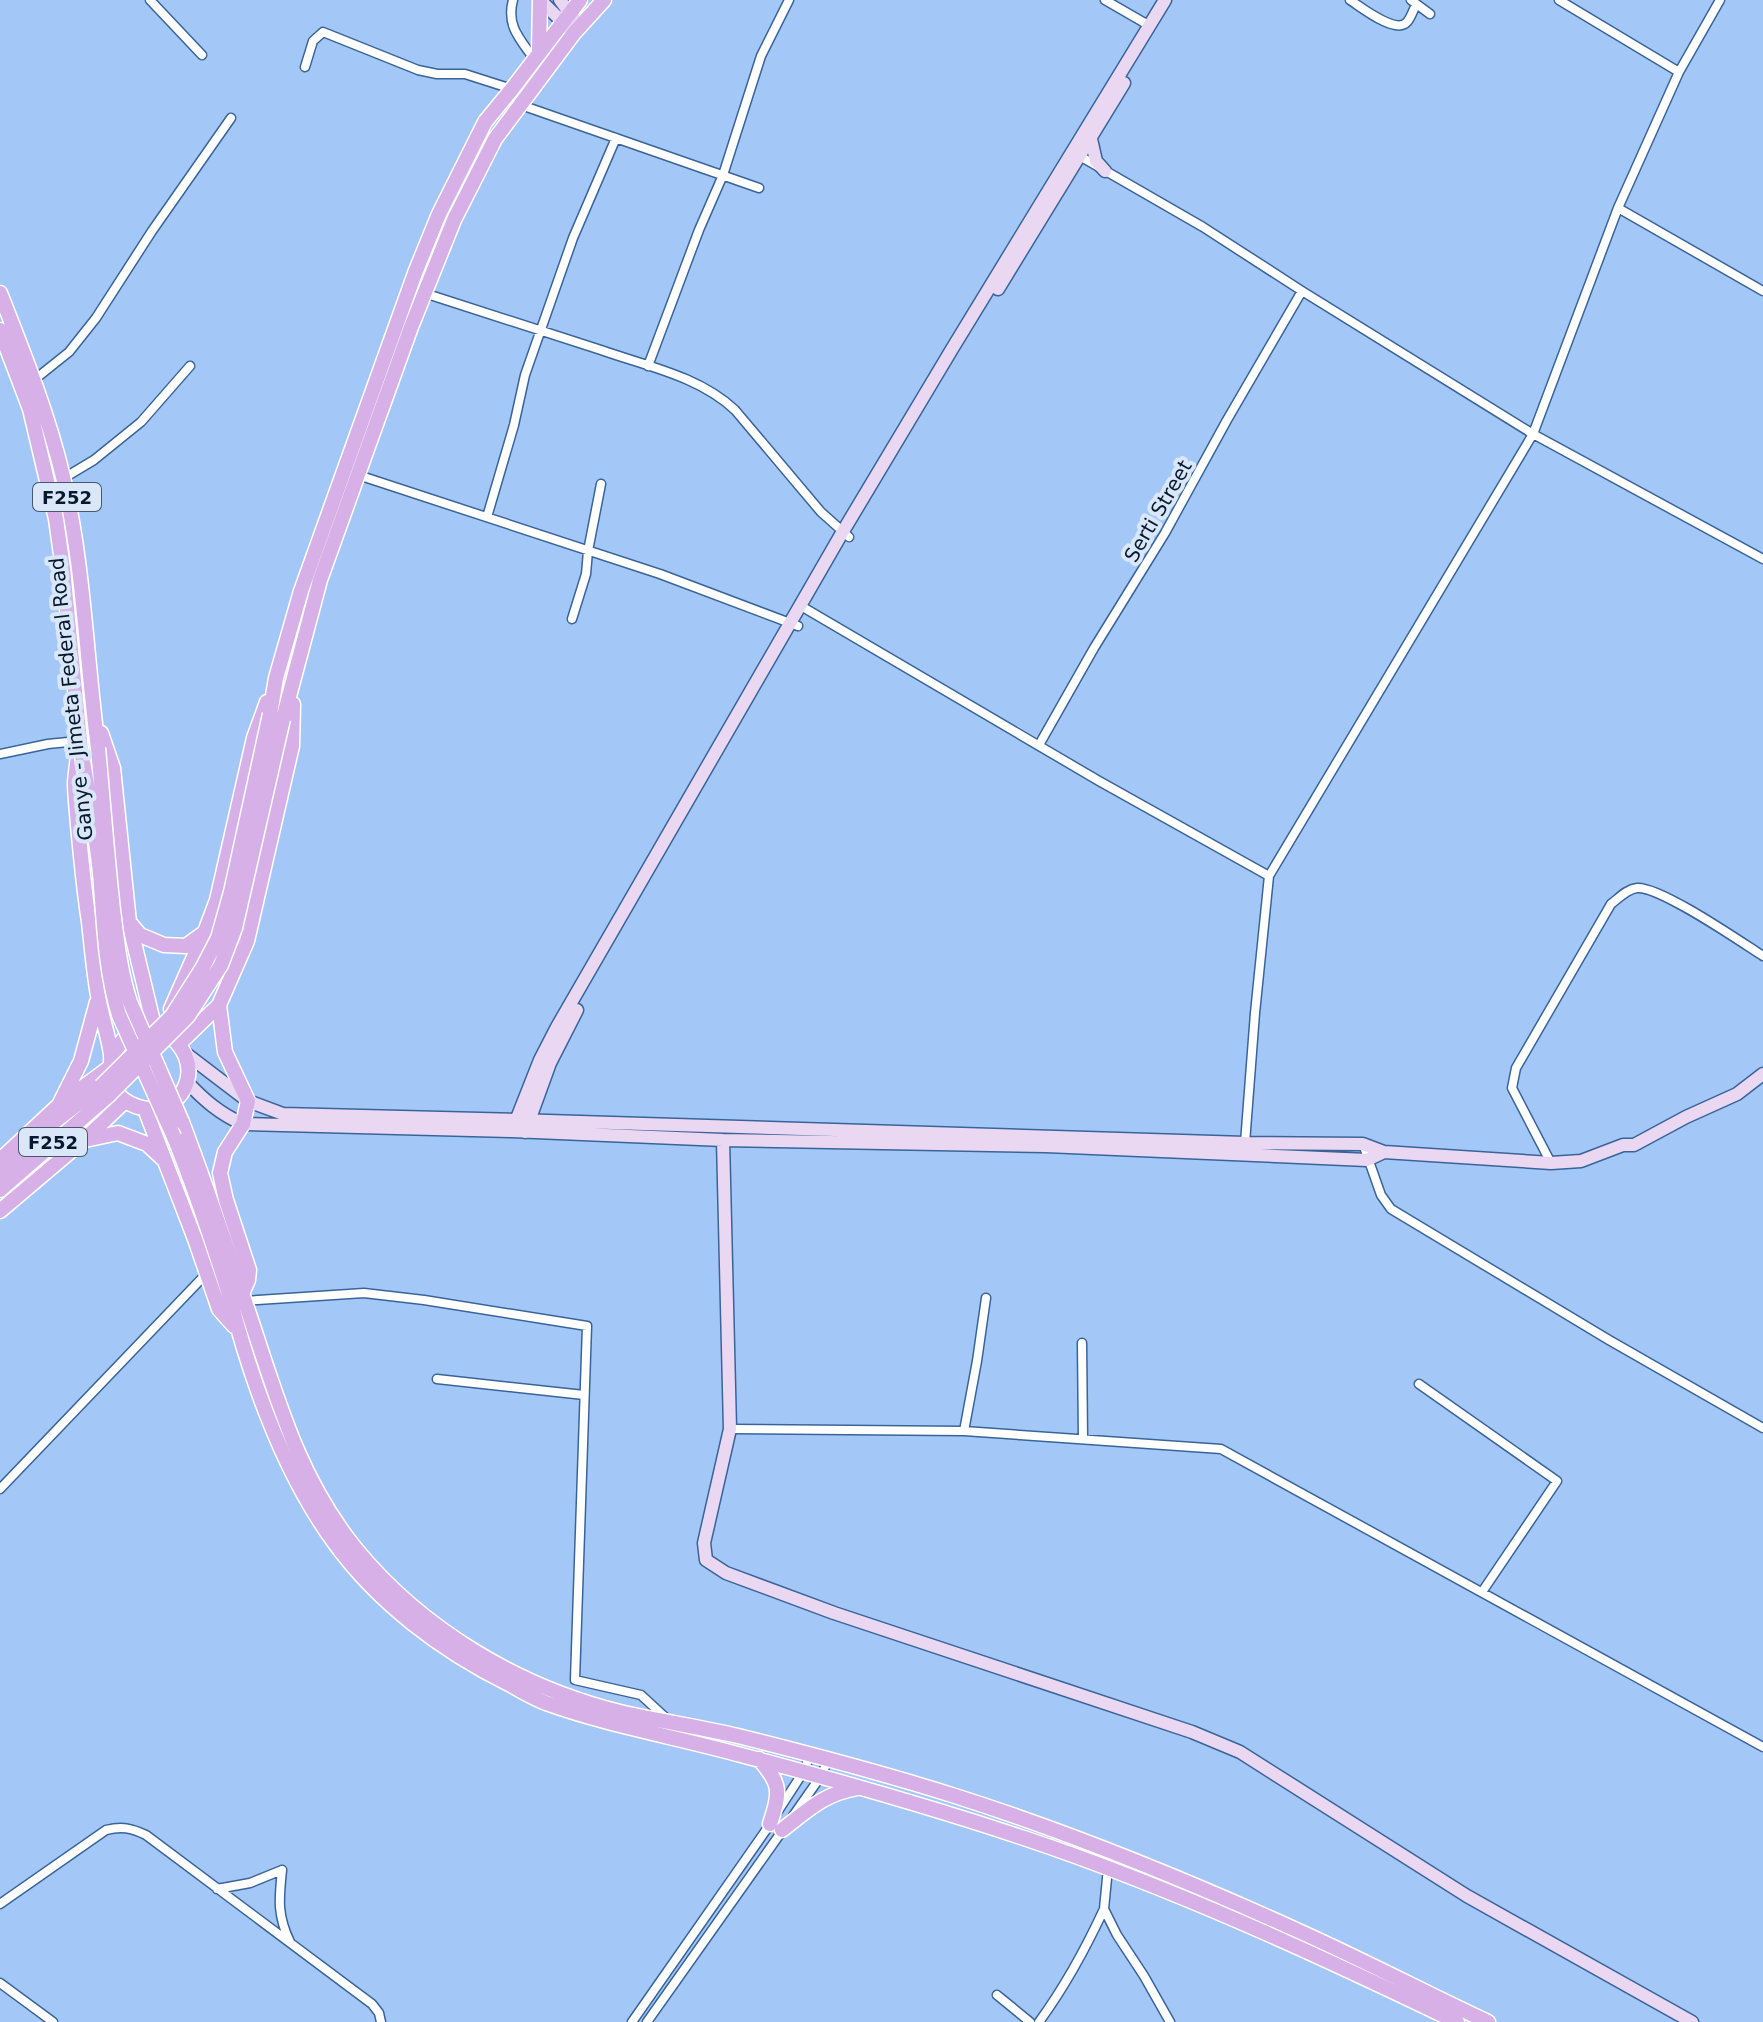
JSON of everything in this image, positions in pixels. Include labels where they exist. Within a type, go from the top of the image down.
[{"type":"main road","points":[[158,1031],[217,900],[254,738],[276,678],[301,591],[425,250],[462,164],[485,122],[580,0]]},
{"type":"main road","points":[[105,1091],[172,1016],[218,938],[276,716],[294,677],[320,580],[424,293],[454,220],[495,139],[577,30],[604,0]]},
{"type":"main road","points":[[537,56],[540,1]]},
{"type":"main road","name":"Ganye - Jimeta Federal Road","points":[[0,293],[34,380],[64,478],[75,543],[124,984],[205,1184],[284,1420],[315,1490],[358,1551],[398,1593],[446,1632],[519,1676],[573,1698],[618,1711],[733,1735],[952,1795],[1210,1892],[1488,2022]]},
{"type":"main road","name":"Ganye - Jimeta Federal Road","points":[[0,330],[30,409],[56,519],[80,748],[97,844],[114,999],[194,1187],[238,1330]]},
{"type":"main road","points":[[182,1049],[219,1005],[247,941],[292,746],[294,677]]},
{"type":"main road","points":[[276,678],[276,716]]},
{"type":"main road","points":[[93,710],[113,768],[129,922],[158,1031]]},
{"type":"main road","points":[[0,1160],[110,1062],[126,1037],[140,1031],[158,1031],[174,1039],[182,1049],[189,1072],[178,1097],[160,1108],[145,1109],[125,1101],[110,1079],[110,1062],[98,998],[82,872],[75,783],[80,748]]},
{"type":"main road","points":[[129,922],[140,935],[164,945],[186,946],[205,932]]},
{"type":"main road","points":[[59,1105],[81,1061],[98,998]]},
{"type":"main road","points":[[219,1005],[225,1052],[248,1101],[243,1124],[225,1152],[220,1173],[249,1270],[243,1298]]},
{"type":"main road","name":"F252","points":[[0,1174],[54,1122],[105,1091]]},
{"type":"main road","name":"F252","points":[[0,1190],[105,1091]]},
{"type":"main road","points":[[0,1211],[125,1101]]},
{"type":"main road","points":[[145,1109],[219,1309],[238,1330],[275,1435],[304,1498],[336,1545],[373,1588],[422,1630],[485,1672],[543,1702],[615,1725],[860,1787],[1108,1868],[1321,1958],[1457,2022]]},
{"type":"main road","points":[[84,1140],[118,1133],[147,1144],[166,1162]]},
{"type":"main road","points":[[758,1759],[771,1773],[778,1787],[776,1827]]},
{"type":"main road","points":[[776,1827],[819,1801],[860,1787]]},
{"type":"street","points":[[150,0],[202,55]]},
{"type":"street","points":[[513,0],[510,11],[513,29],[537,56]]},
{"type":"street","points":[[560,0],[565,18]]},
{"type":"street","points":[[648,366],[723,175],[761,56],[789,0]]},
{"type":"street","points":[[1105,0],[1150,26]]},
{"type":"street","points":[[521,1126],[540,1060],[557,1027],[1165,0]]},
{"type":"street","points":[[1076,154],[1091,139],[1174,0]]},
{"type":"street","points":[[1350,0],[1395,26],[1407,22],[1413,2],[1430,14]]},
{"type":"street","points":[[1559,0],[1679,72]]},
{"type":"street","points":[[1245,1143],[1269,876],[1533,434],[1618,208],[1679,72],[1720,0]]},
{"type":"street","points":[[540,1],[577,30]]},
{"type":"street","points":[[305,67],[313,41],[323,32],[418,70],[465,74],[512,89]]},
{"type":"street","points":[[521,105],[759,188]]},
{"type":"street","points":[[34,380],[69,352],[96,318],[231,118]]},
{"type":"street","points":[[487,517],[525,375],[573,238],[616,138]]},
{"type":"street","points":[[1091,139],[1096,161],[1105,171]]},
{"type":"street","points":[[1076,154],[1203,227],[1533,434],[1763,559]]},
{"type":"street","points":[[1618,208],[1763,291]]},
{"type":"street","name":"Serti Street","points":[[1039,745],[1165,533],[1302,291]]},
{"type":"street","points":[[424,293],[709,389],[735,410],[821,512],[846,535]]},
{"type":"street","points":[[64,478],[94,460],[141,422],[190,366]]},
{"type":"street","points":[[358,475],[660,574],[794,624]]},
{"type":"street","points":[[572,619],[586,574],[601,484]]},
{"type":"street","points":[[804,608],[1269,876]]},
{"type":"street","points":[[0,754],[48,744],[80,748]]},
{"type":"street","points":[[1551,1163],[1512,1088],[1516,1068],[1611,904],[1624,893],[1639,888],[1658,893],[1763,956]]},
{"type":"street","points":[[182,1049],[248,1101],[283,1114],[723,1140],[1046,1146],[1367,1160],[1384,1152]]},
{"type":"street","points":[[187,1082],[209,1105],[243,1124],[521,1126],[1363,1144],[1384,1152],[1551,1163],[1581,1161],[1623,1145],[1634,1145],[1737,1094],[1763,1074]]},
{"type":"street","points":[[723,1140],[730,1429],[704,1543],[706,1560],[726,1573],[834,1613],[1192,1732],[1240,1752],[1467,1896],[1692,2022]]},
{"type":"street","points":[[1363,1144],[1381,1195],[1391,1209],[1763,1428]]},
{"type":"street","points":[[0,1489],[207,1273]]},
{"type":"street","points":[[243,1298],[364,1293],[587,1326],[575,1680],[641,1695],[670,1723]]},
{"type":"street","points":[[964,1431],[986,1298]]},
{"type":"street","points":[[1082,1343],[1083,1439]]},
{"type":"street","points":[[437,1379],[584,1395]]},
{"type":"street","points":[[1419,1384],[1557,1481],[1482,1592]]},
{"type":"street","points":[[730,1429],[964,1431],[1221,1449],[1763,1747]]},
{"type":"street","points":[[647,2022],[776,1827],[810,1755]]},
{"type":"street","points":[[632,2022],[776,1827],[821,1776],[828,1760]]},
{"type":"street","points":[[0,1904],[106,1830],[131,1828],[146,1835],[372,2004],[381,2022]]},
{"type":"street","points":[[1039,2022],[1064,1987],[1104,1909],[1108,1868]]},
{"type":"street","points":[[217,1889],[250,1883],[282,1870],[279,1910],[282,1927],[290,1943]]},
{"type":"street","points":[[1104,1909],[1170,2022]]},
{"type":"street","points":[[0,1983],[53,2022]]},
{"type":"street","points":[[997,1995],[1030,2022]]}]
